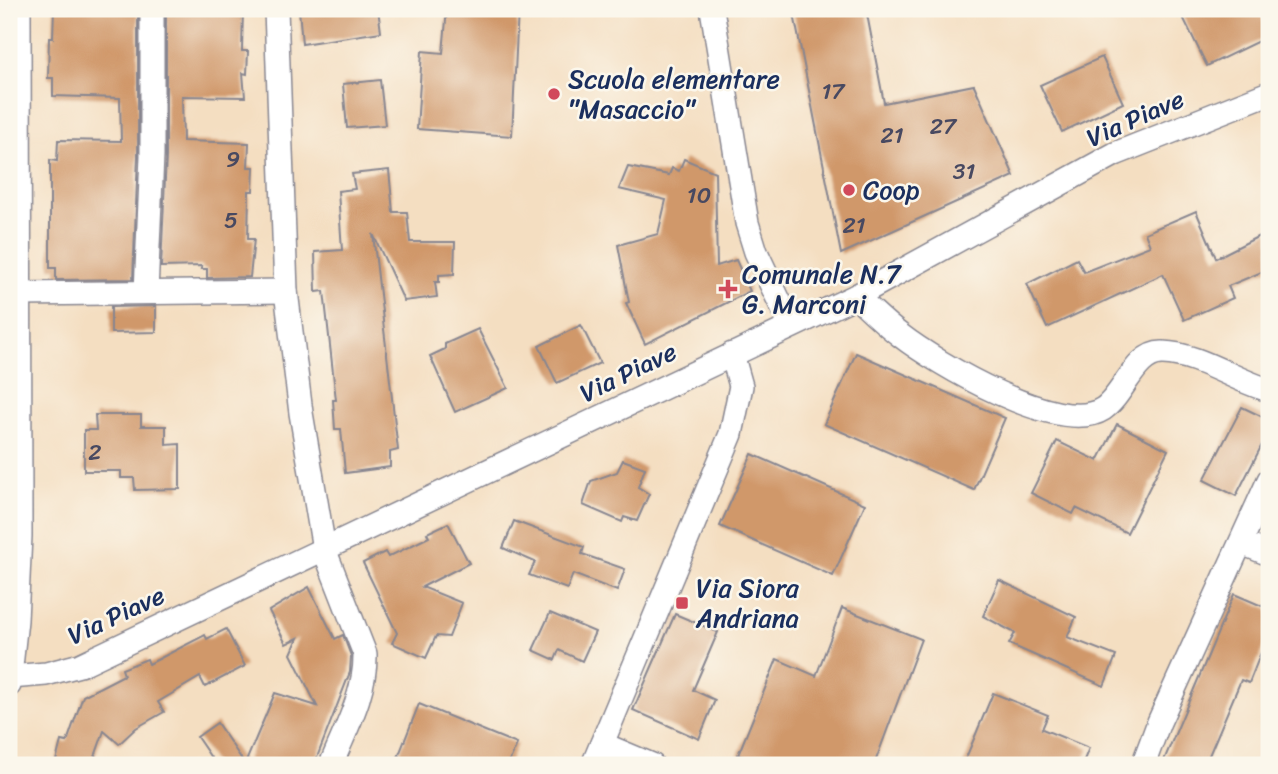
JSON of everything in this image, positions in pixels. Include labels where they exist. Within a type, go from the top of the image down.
[{"type":"street","points":[[9,681],[20,536],[14,432],[19,294],[19,9]]},
{"type":"street","points":[[146,292],[152,156],[152,9]]},
{"type":"street","points":[[276,9],[286,291],[301,413],[324,549],[362,641],[365,668],[358,698],[331,765]]},
{"type":"street","points":[[712,9],[747,223],[756,251],[791,326]]},
{"type":"street","name":"Via Piave","points":[[9,681],[80,665],[856,296],[1115,154],[1269,93]]},
{"type":"street","points":[[19,294],[286,291]]},
{"type":"street","points":[[856,296],[901,336],[1006,397],[1040,410],[1070,415],[1094,414],[1120,396],[1133,373],[1149,356],[1162,352],[1183,356],[1269,390]]},
{"type":"street","points":[[593,765],[732,434],[741,386],[732,354]]},
{"type":"street","points":[[1143,765],[1159,722],[1269,480]]},
{"type":"street","points":[[1242,543],[1269,554]]},
{"type":"street","points":[[602,744],[652,765]]},
{"type":"building","points":[[54,9],[138,9],[138,156],[133,279],[56,280],[56,268],[50,268],[50,160],[57,161],[58,140],[121,141],[120,98],[53,96],[53,78],[48,78],[49,38],[53,38]]},
{"type":"building","points":[[166,9],[243,9],[242,51],[248,51],[247,74],[243,73],[245,97],[182,96],[183,141],[249,143],[248,167],[254,167],[253,191],[249,191],[248,239],[254,239],[250,277],[207,278],[207,269],[201,269],[202,266],[161,267],[166,156]]},
{"type":"building","points":[[299,9],[378,9],[381,32],[302,44]]},
{"type":"building","points":[[447,9],[518,9],[512,136],[417,129],[422,51],[443,53]]},
{"type":"building","points":[[793,9],[866,9],[884,103],[974,85],[1014,176],[841,254]]},
{"type":"building","points":[[1179,9],[1259,9],[1269,36],[1207,66]]},
{"type":"building","points":[[1102,57],[1123,103],[1062,132],[1040,85]]},
{"type":"building","points":[[380,80],[385,125],[347,128],[343,84]]},
{"type":"building","points":[[684,159],[715,172],[717,266],[736,260],[750,291],[645,344],[626,303],[629,302],[618,245],[658,234],[666,200],[619,189],[628,167],[669,175],[672,168],[679,171]]},
{"type":"building","points":[[389,170],[393,212],[407,212],[410,242],[455,242],[454,274],[439,275],[439,282],[435,282],[437,297],[404,301],[373,234],[398,450],[390,452],[390,467],[345,473],[341,429],[335,429],[333,400],[336,400],[324,291],[316,292],[315,252],[342,250],[338,191],[355,189],[352,174]]},
{"type":"building","points":[[1196,211],[1216,258],[1269,231],[1269,269],[1228,286],[1233,298],[1184,320],[1163,274],[1047,328],[1027,284],[1077,259],[1084,272],[1150,246],[1145,233]]},
{"type":"building","points":[[156,306],[156,332],[111,333],[111,307]]},
{"type":"building","points":[[581,325],[600,363],[557,383],[539,346]]},
{"type":"building","points":[[478,329],[508,388],[455,412],[430,356],[445,349],[445,344]]},
{"type":"building","points":[[856,353],[1005,418],[974,490],[824,424]]},
{"type":"building","points":[[1242,407],[1269,420],[1269,431],[1236,496],[1204,480]]},
{"type":"building","points":[[95,415],[141,415],[141,426],[166,426],[166,445],[180,444],[180,489],[135,490],[134,478],[121,478],[121,471],[84,471],[84,430],[96,430]]},
{"type":"building","points":[[1117,424],[1168,450],[1127,533],[1076,508],[1073,514],[1031,493],[1057,441],[1098,461]]},
{"type":"building","points":[[752,454],[865,504],[833,576],[720,526]]},
{"type":"building","points":[[623,460],[645,468],[638,487],[649,494],[637,521],[624,517],[622,522],[583,505],[591,481],[617,472]]},
{"type":"building","points":[[514,521],[584,547],[582,554],[625,569],[617,591],[573,574],[567,589],[529,575],[535,562],[503,548]]},
{"type":"building","points":[[448,523],[469,563],[422,587],[462,603],[449,637],[436,636],[426,658],[392,643],[397,633],[363,563],[385,552],[388,557],[429,537],[427,533]]},
{"type":"building","points":[[999,580],[1076,617],[1067,637],[1116,656],[1104,686],[1009,644],[1015,633],[983,616]]},
{"type":"building","points":[[309,587],[335,639],[343,635],[351,656],[350,672],[314,765],[216,765],[197,737],[217,723],[245,764],[275,693],[317,706],[291,654],[298,638],[286,644],[269,611]]},
{"type":"building","points":[[1234,594],[1269,609],[1269,632],[1249,683],[1241,680],[1205,765],[1162,765]]},
{"type":"building","points":[[842,608],[921,639],[874,765],[763,765],[738,755],[777,659],[816,676]]},
{"type":"building","points":[[550,613],[595,632],[582,661],[559,650],[555,660],[533,650]]},
{"type":"building","points":[[675,614],[718,632],[693,690],[715,700],[699,739],[633,710]]},
{"type":"building","points":[[226,629],[245,666],[205,687],[200,677],[158,702],[164,712],[136,728],[119,744],[104,731],[92,765],[55,765],[61,741],[67,742],[83,696],[124,675],[122,669],[147,659],[149,664],[205,635],[207,639]]},
{"type":"building","points":[[993,693],[1048,715],[1042,729],[1089,748],[1082,765],[963,765]]},
{"type":"building","points":[[419,704],[517,744],[508,765],[395,765]]},
{"type":"place","name":"Scuola elementare \"Masaccio\"","points":[[554,94]]},
{"type":"place","name":"Coop","points":[[849,190]]},
{"type":"place","name":"Comunale N.7 G. Marconi","points":[[728,289]]},
{"type":"place","name":"Via Siora Andriana","points":[[682,603]]}]
